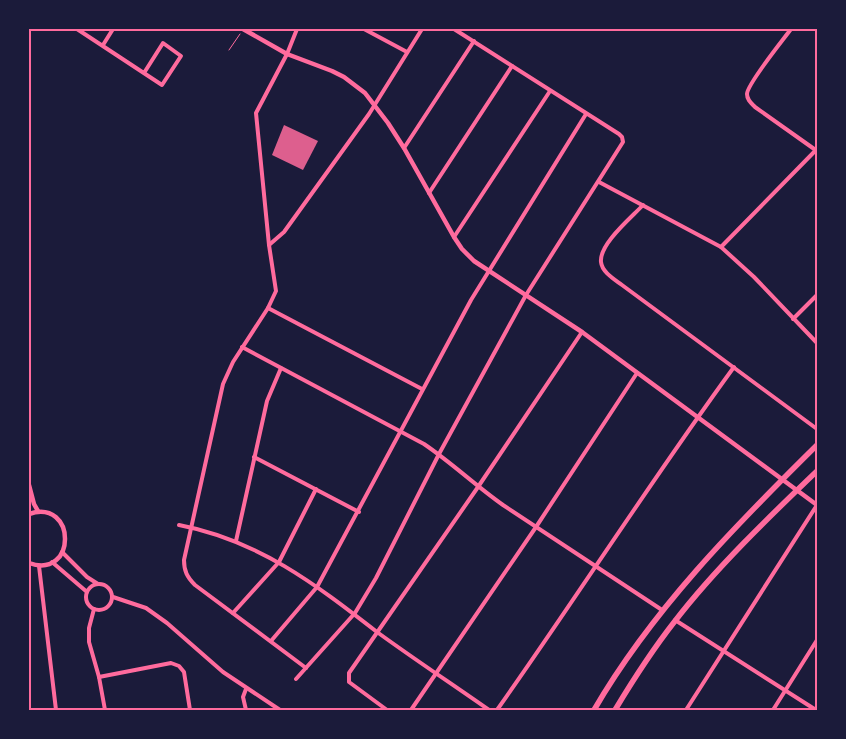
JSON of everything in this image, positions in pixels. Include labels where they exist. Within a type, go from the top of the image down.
[{"type":"main road","points":[[594,710],[621,667],[662,610],[696,570],[817,446]]},
{"type":"main road","points":[[615,710],[675,620],[730,559],[817,471]]},
{"type":"street","points":[[78,29],[102,45],[144,73],[162,85],[182,56],[163,43],[144,73]]},
{"type":"street","points":[[102,45],[113,29]]},
{"type":"street","points":[[297,29],[287,54],[256,113],[269,245],[276,291],[268,308],[242,347],[223,384],[184,560],[184,568],[195,585],[306,668]]},
{"type":"street","points":[[364,29],[406,52]]},
{"type":"street","points":[[269,245],[284,232],[374,104],[422,29]]},
{"type":"street","points":[[296,679],[355,613],[376,578],[439,454],[526,295],[622,146],[623,140],[619,134],[454,29]]},
{"type":"street","points":[[721,247],[817,151],[749,102],[748,90],[752,82],[792,29]]},
{"type":"street","points":[[242,30],[287,54],[344,77],[365,93],[404,148],[462,249],[488,271],[582,332],[817,505],[686,710]]},
{"type":"street","points":[[404,148],[474,41]]},
{"type":"street","points":[[429,193],[512,66]]},
{"type":"street","points":[[454,237],[550,91]]},
{"type":"street","points":[[271,641],[317,587],[488,271],[586,114]]},
{"type":"street","points":[[599,182],[721,247],[817,343]]},
{"type":"street","points":[[643,205],[614,235],[602,254],[601,262],[604,270],[817,429]]},
{"type":"street","points":[[794,318],[817,294]]},
{"type":"street","points":[[268,308],[422,390]]},
{"type":"street","points":[[387,710],[349,682],[349,673],[478,487],[582,332]]},
{"type":"street","points":[[242,347],[400,431],[439,454],[478,487],[662,610]]},
{"type":"street","points":[[497,710],[734,367]]},
{"type":"street","points":[[236,540],[267,401],[281,368]]},
{"type":"street","points":[[411,710],[536,527],[637,373]]},
{"type":"street","points":[[254,457],[359,512]]},
{"type":"street","points":[[29,484],[38,512]]},
{"type":"street","points":[[233,613],[279,562],[316,489]]},
{"type":"street","points":[[29,514],[38,512],[54,516],[64,529],[65,545],[62,552],[52,562],[39,566],[29,564]]},
{"type":"street","points":[[179,524],[236,540],[279,562],[355,613],[377,631],[489,710]]},
{"type":"street","points":[[62,552],[87,577],[98,584],[108,587],[113,597],[111,604],[100,610],[94,609],[87,602],[87,592],[91,586],[98,584]]},
{"type":"street","points":[[52,562],[87,592]]},
{"type":"street","points":[[66,574],[74,564]]},
{"type":"street","points":[[39,566],[56,710]]},
{"type":"street","points":[[113,597],[146,608],[167,623],[223,672],[280,710]]},
{"type":"street","points":[[94,609],[89,628],[89,642],[105,710]]},
{"type":"street","points":[[675,620],[816,710]]},
{"type":"street","points":[[773,710],[817,640]]},
{"type":"street","points":[[99,678],[171,664],[179,666],[184,672],[190,710]]},
{"type":"street","points":[[246,689],[244,697],[246,710]]},
{"type":"path","points":[[229,50],[242,30]]},
{"type":"building","points":[[284,125],[318,141],[303,170],[272,155]]}]
